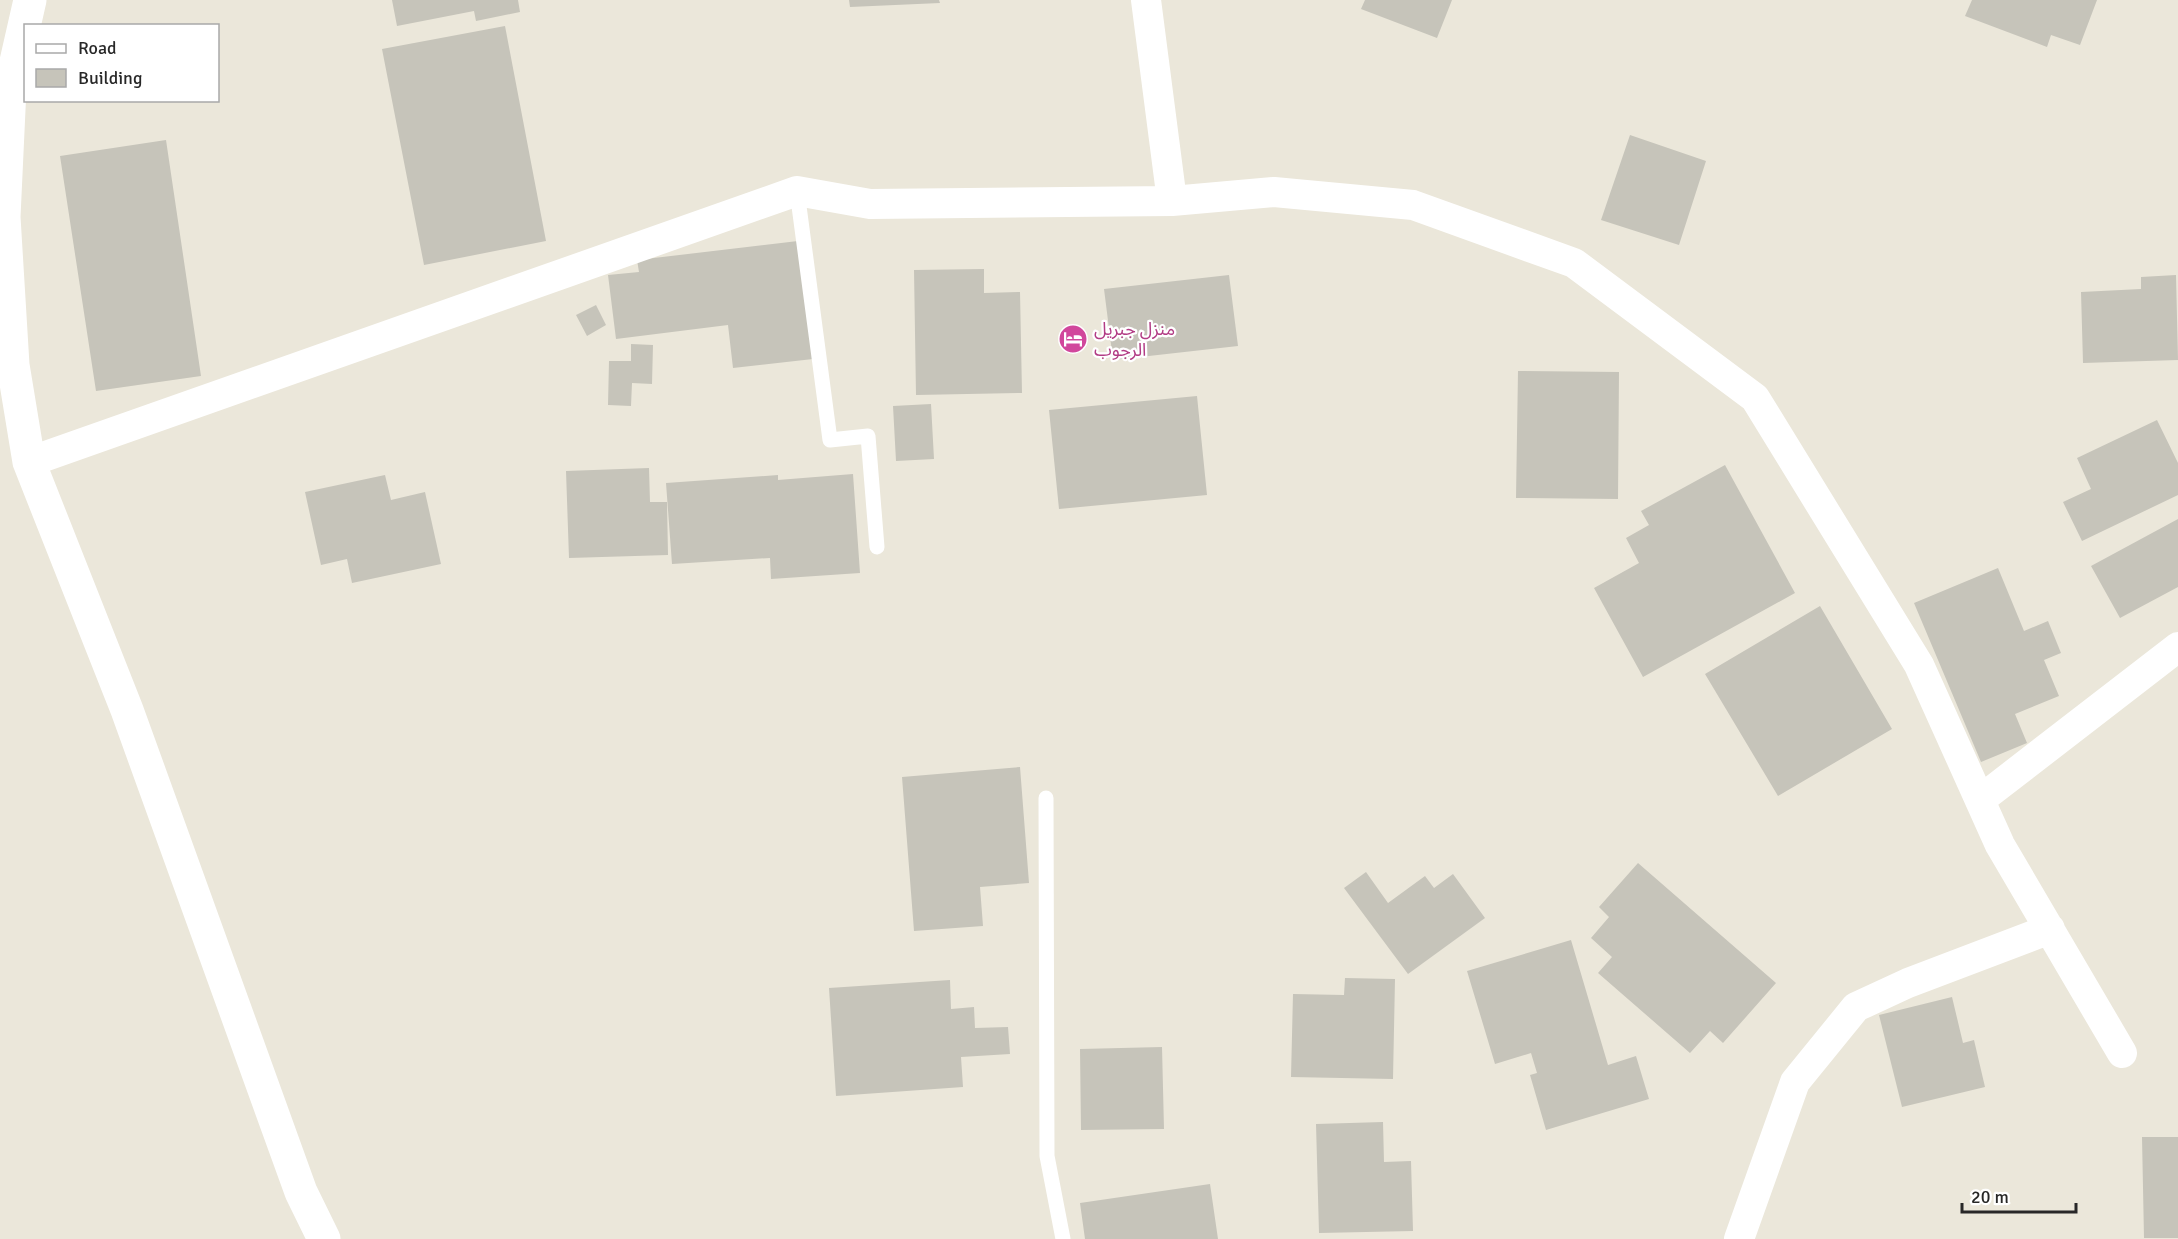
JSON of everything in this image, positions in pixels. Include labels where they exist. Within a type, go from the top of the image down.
[{"type":"street","points":[[25,24],[30,0]]},
{"type":"street","points":[[1146,0],[1172,201]]},
{"type":"street","points":[[24,26],[10,88],[3,298],[29,462],[127,710],[301,1192],[324,1239]]},
{"type":"street","points":[[29,462],[797,191],[870,204],[1172,201],[1274,192],[1413,205],[1574,263],[1755,398],[1919,665],[2000,845],[2122,1053]]},
{"type":"street","points":[[1980,800],[2178,647]]},
{"type":"street","points":[[1739,1239],[1795,1082],[1856,1007],[1908,983],[2050,929]]},
{"type":"street","points":[[301,1192],[306,1239]]},
{"type":"lane","points":[[797,191],[830,440],[868,436],[877,547]]},
{"type":"lane","points":[[1046,798],[1047,1156],[1063,1239]]},
{"type":"building","points":[[392,0],[518,0],[520,12],[476,21],[474,11],[397,26]]},
{"type":"building","points":[[849,0],[939,0],[940,3],[850,7]]},
{"type":"building","points":[[1365,0],[1452,0],[1437,38],[1361,9]]},
{"type":"building","points":[[1972,0],[2097,0],[2080,45],[2051,35],[2047,47],[1965,16]]},
{"type":"building","points":[[505,26],[546,241],[424,265],[382,49]]},
{"type":"building","points":[[1630,135],[1706,161],[1679,245],[1601,220]]},
{"type":"building","points":[[166,140],[201,376],[96,391],[60,156]]},
{"type":"building","points":[[798,241],[813,359],[733,368],[728,325],[616,339],[608,275],[639,272],[637,260]]},
{"type":"building","points":[[984,269],[984,293],[1020,292],[1022,393],[916,395],[914,270]]},
{"type":"building","points":[[1229,275],[1238,346],[1113,360],[1104,289]]},
{"type":"building","points":[[2176,275],[2178,360],[2083,363],[2081,292],[2141,289],[2141,277]]},
{"type":"building","points":[[596,305],[606,325],[587,336],[576,315]]},
{"type":"building","points":[[631,344],[653,345],[652,384],[632,383],[631,406],[608,405],[609,361],[631,361]]},
{"type":"building","points":[[1518,371],[1619,372],[1618,499],[1516,498]]},
{"type":"building","points":[[1197,396],[1207,495],[1059,509],[1049,410]]},
{"type":"building","points":[[931,404],[934,459],[896,461],[893,406]]},
{"type":"building","points":[[2157,420],[2178,463],[2178,495],[2082,541],[2063,502],[2091,489],[2077,458]]},
{"type":"building","points":[[1725,465],[1795,593],[1643,677],[1594,588],[1639,563],[1626,538],[1649,525],[1641,511]]},
{"type":"building","points":[[649,468],[650,502],[667,502],[668,555],[569,558],[566,471]]},
{"type":"building","points":[[853,474],[860,573],[771,579],[770,558],[672,564],[666,483],[778,475],[778,480]]},
{"type":"building","points":[[385,475],[391,500],[425,492],[441,564],[352,583],[347,559],[321,565],[305,492]]},
{"type":"building","points":[[2178,519],[2178,587],[2120,618],[2091,566]]},
{"type":"building","points":[[1998,568],[2024,631],[2048,621],[2061,653],[2044,660],[2059,696],[2015,714],[2027,743],[1981,762],[1914,603]]},
{"type":"building","points":[[1820,606],[1892,729],[1778,796],[1705,674]]},
{"type":"building","points":[[1020,767],[1029,883],[980,887],[983,926],[914,931],[902,777]]},
{"type":"building","points":[[1638,863],[1776,983],[1723,1043],[1710,1031],[1690,1053],[1598,973],[1612,957],[1591,938],[1609,917],[1599,907]]},
{"type":"building","points":[[1366,872],[1388,903],[1425,876],[1434,888],[1453,874],[1485,918],[1408,974],[1344,888]]},
{"type":"building","points":[[1571,940],[1608,1065],[1636,1056],[1649,1099],[1546,1130],[1530,1075],[1537,1073],[1531,1053],[1495,1064],[1467,971]]},
{"type":"building","points":[[1345,978],[1395,979],[1393,1079],[1291,1077],[1293,994],[1344,995]]},
{"type":"building","points":[[950,980],[951,1009],[974,1007],[975,1028],[1008,1027],[1010,1054],[961,1057],[963,1087],[836,1096],[829,988]]},
{"type":"building","points":[[1952,997],[1963,1043],[1974,1040],[1985,1087],[1902,1107],[1879,1015]]},
{"type":"building","points":[[1162,1047],[1164,1129],[1081,1130],[1080,1049]]},
{"type":"building","points":[[1383,1122],[1384,1162],[1411,1161],[1413,1231],[1319,1233],[1316,1124]]},
{"type":"building","points":[[2142,1137],[2178,1137],[2178,1238],[2144,1238]]},
{"type":"building","points":[[1210,1184],[1218,1239],[1085,1239],[1080,1203]]},
{"type":"place","name":"منزل جبريل الرجوب","points":[[1073,339]]}]
